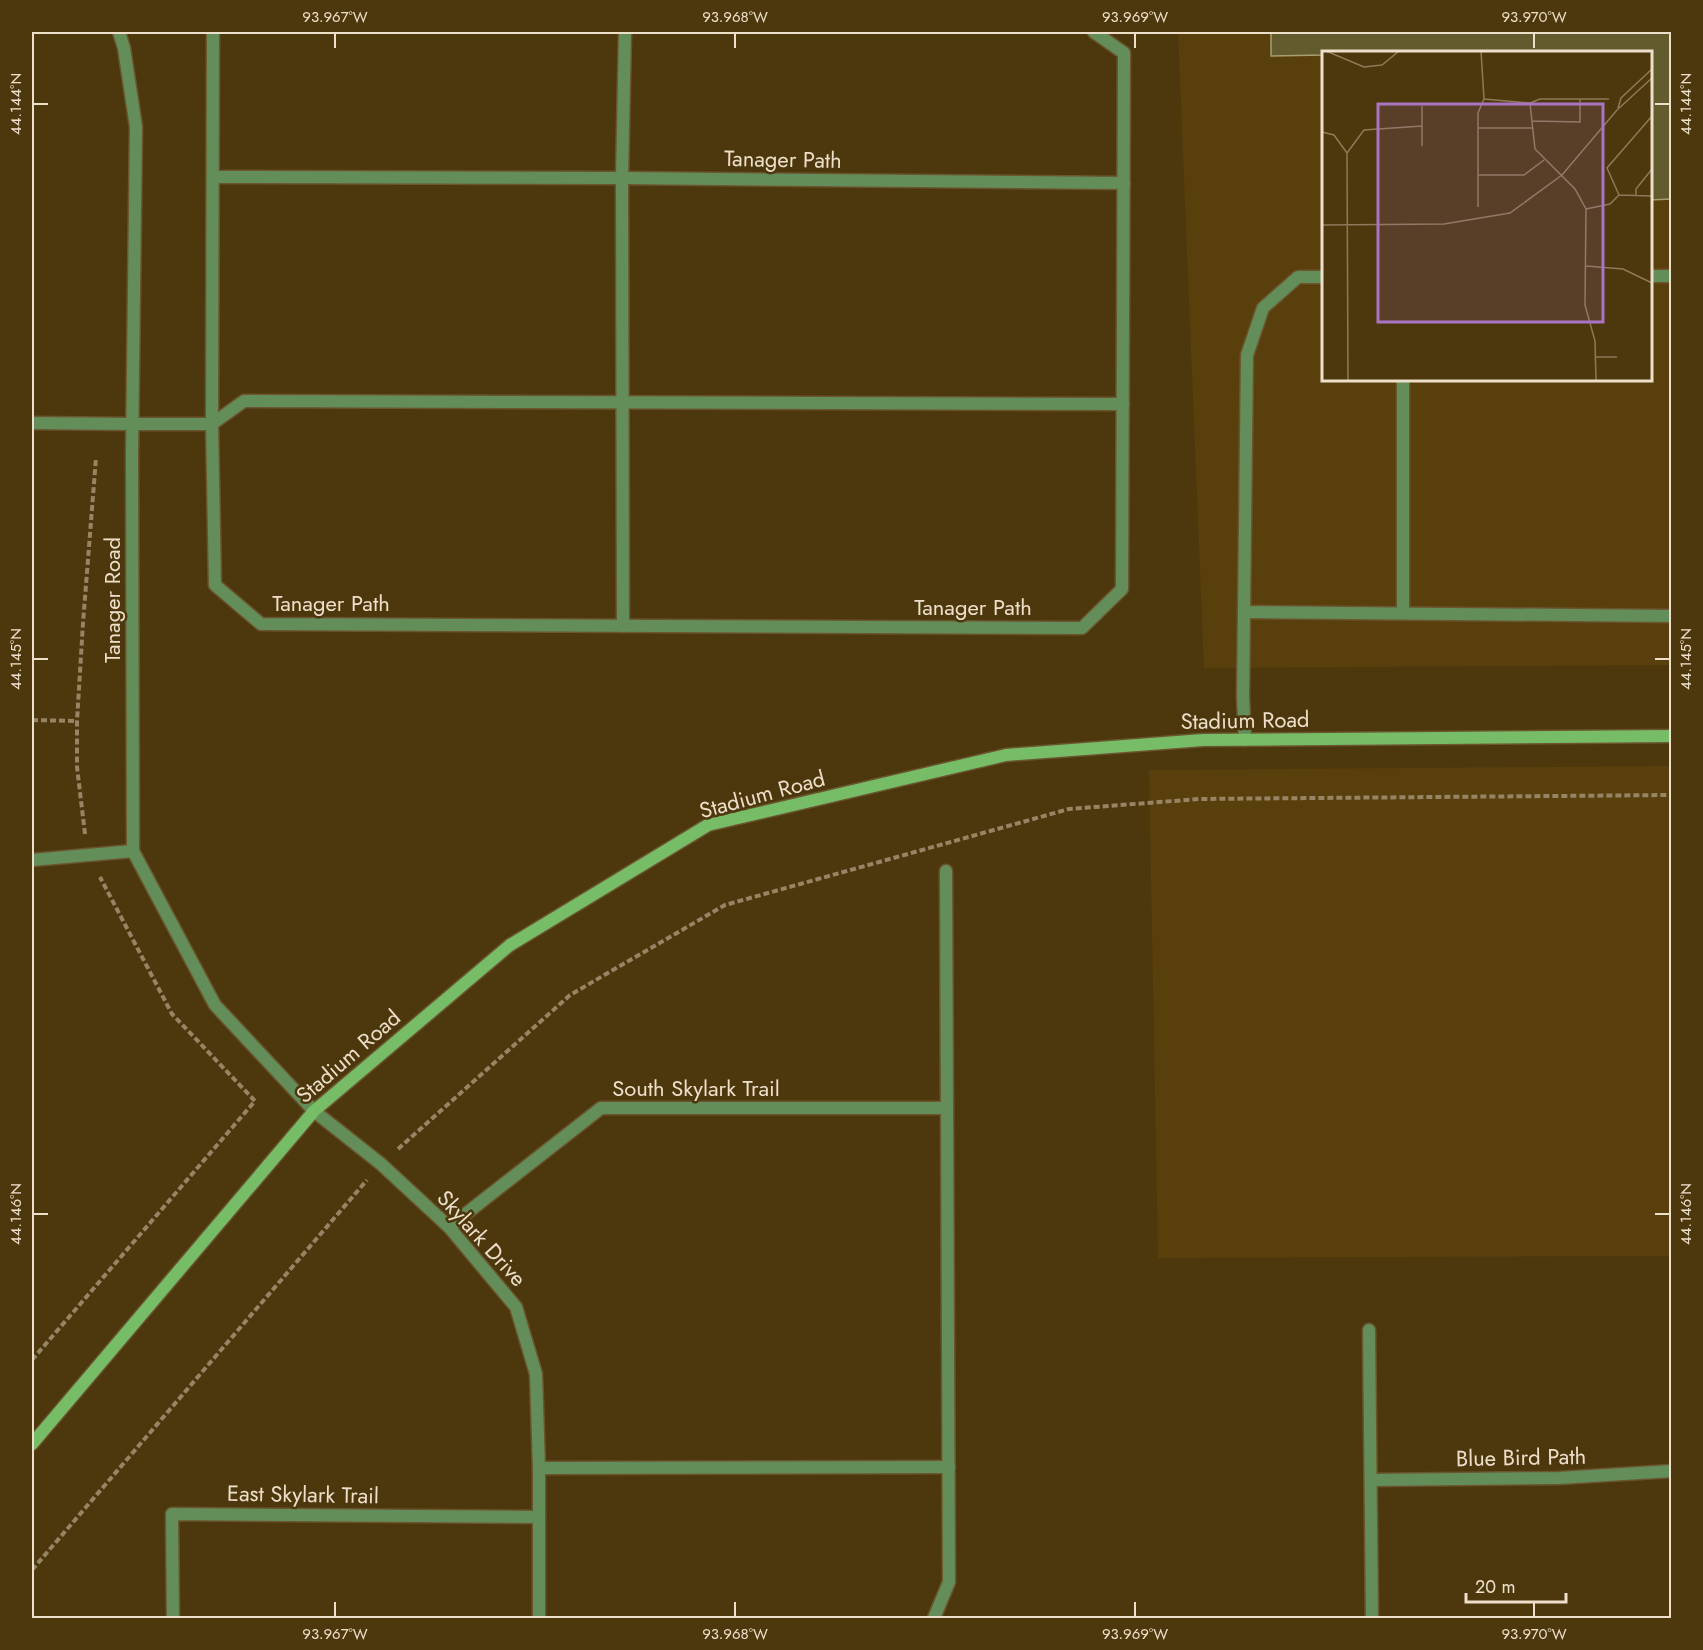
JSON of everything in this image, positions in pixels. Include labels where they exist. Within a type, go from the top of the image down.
[{"type":"street","name":"Tanager Road","points":[[119,32],[124,48],[136,127],[132,424],[133,851],[215,1005],[314,1111]]},
{"type":"street","name":"Tanager Path","points":[[213,32],[212,424],[215,585],[261,624],[1082,628],[1122,589],[1124,53],[1094,32]]},
{"type":"street","points":[[623,626],[622,178],[625,32]]},
{"type":"street","name":"Tanager Path","points":[[213,177],[1124,183]]},
{"type":"street","points":[[1652,276],[1671,276]]},
{"type":"street","points":[[1245,740],[1247,355],[1263,308],[1298,277],[1322,277]]},
{"type":"street","points":[[1403,381],[1403,613]]},
{"type":"street","points":[[32,423],[212,424],[244,401],[1123,404]]},
{"type":"street","points":[[1244,612],[1671,616]]},
{"type":"street","name":"Stadium Road","points":[[32,1444],[314,1111],[510,945],[708,825],[1006,755],[1203,740],[1671,736]]},
{"type":"street","points":[[32,860],[133,851]]},
{"type":"street","points":[[934,1618],[949,1582],[946,872]]},
{"type":"street","name":"South Skylark Trail","points":[[449,1227],[601,1108],[947,1108]]},
{"type":"street","name":"Skylark Drive","points":[[314,1111],[381,1164],[449,1227],[516,1307],[536,1374],[539,1468],[539,1618]]},
{"type":"street","points":[[1369,1330],[1372,1618]]},
{"type":"street","points":[[539,1468],[949,1467]]},
{"type":"street","name":"Blue Bird Path","points":[[1371,1480],[1559,1478],[1671,1471]]},
{"type":"street","name":"East Skylark Trail","points":[[172,1618],[172,1514],[539,1517]]},
{"type":"path","points":[[32,1360],[255,1101],[172,1014],[88,855],[77,767],[77,721],[96,458]]},
{"type":"path","points":[[32,720],[77,721]]},
{"type":"path","points":[[32,1570],[381,1164],[570,995],[725,905],[1069,809],[1199,799],[1671,795]]},
{"type":"shaded area","points":[[1178,32],[1671,32],[1671,665],[1204,668]]},
{"type":"shaded area","points":[[1671,766],[1671,1256],[1158,1258],[1149,770]]},
{"type":"building","points":[[1271,32],[1672,32],[1672,199],[1652,200],[1652,51],[1322,51],[1322,55],[1271,56]]}]
